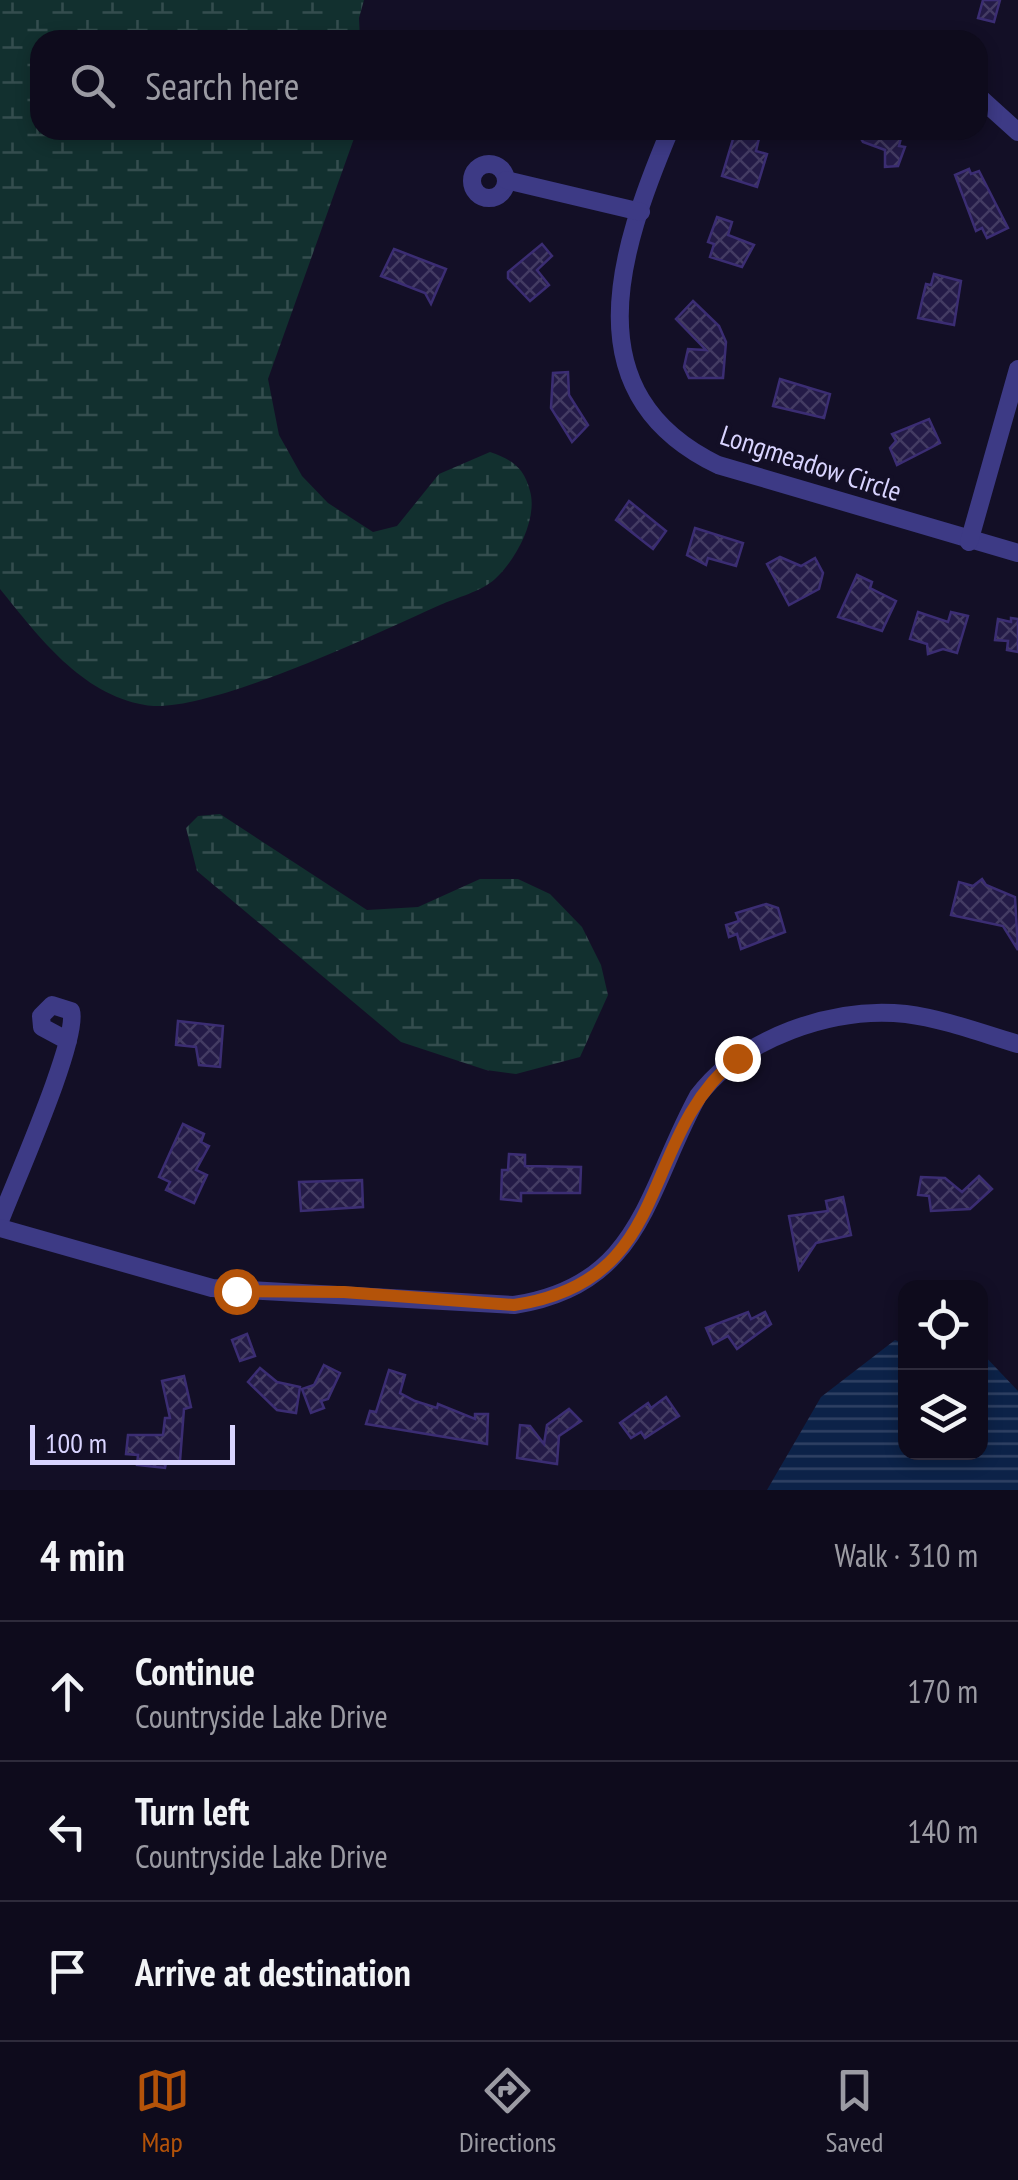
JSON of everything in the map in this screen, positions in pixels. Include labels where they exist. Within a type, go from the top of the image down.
[{"type":"street","points":[[988,105],[1018,132]]},
{"type":"street","name":"Longmeadow Circle","points":[[666,140],[641,212],[622,284],[618,334],[630,386],[671,437],[718,466],[968,542],[1018,552]]},
{"type":"street","points":[[506,180],[641,212]]},
{"type":"street","points":[[968,542],[1018,369]]},
{"type":"street","points":[[68,1041],[0,1224],[174,1278],[236,1291],[393,1295],[482,1304],[542,1301],[594,1277],[622,1252],[640,1224],[698,1096],[711,1079],[758,1045],[798,1029],[880,1013],[952,1024],[1018,1044]]},
{"type":"green space","points":[[0,0],[364,0],[360,30],[30,30],[30,140],[353,140],[268,379],[279,435],[302,476],[328,503],[373,532],[397,526],[439,474],[490,452],[511,462],[528,483],[532,502],[528,526],[517,550],[495,579],[476,591],[292,669],[208,698],[172,705],[145,705],[122,699],[81,676],[30,626],[0,589]]},
{"type":"green space","points":[[220,814],[367,910],[418,907],[480,879],[518,879],[550,894],[582,927],[601,965],[608,995],[580,1057],[516,1074],[486,1070],[401,1042],[197,871],[186,828],[198,816]]},
{"type":"water","points":[[895,1340],[898,1460],[988,1460],[988,1359],[1018,1391],[1018,1490],[767,1490],[821,1397]]},
{"type":"building","points":[[983,0],[1000,0],[994,22],[978,18]]},
{"type":"building","points":[[733,140],[759,140],[756,151],[767,154],[757,187],[722,176]]},
{"type":"building","points":[[900,140],[899,146],[905,147],[898,166],[885,167],[885,150],[863,142]]},
{"type":"building","points":[[969,169],[971,174],[979,171],[1008,228],[987,238],[982,228],[976,231],[955,175]]},
{"type":"building","points":[[717,217],[732,222],[728,235],[754,245],[742,267],[710,257],[714,244],[708,242]]},
{"type":"building","points":[[542,244],[552,256],[537,270],[549,285],[530,301],[508,278],[508,272]]},
{"type":"building","points":[[394,249],[446,269],[431,304],[425,293],[381,276]]},
{"type":"building","points":[[934,274],[961,281],[954,325],[918,318],[926,284],[931,285]]},
{"type":"building","points":[[693,301],[719,326],[726,342],[723,378],[689,378],[684,367],[688,349],[706,350],[676,319]]},
{"type":"building","points":[[568,372],[569,395],[588,425],[572,442],[551,408],[553,373]]},
{"type":"building","points":[[780,379],[830,394],[824,418],[773,406]]},
{"type":"building","points":[[929,419],[940,443],[897,465],[890,448],[896,441],[892,434]]},
{"type":"building","points":[[629,501],[666,531],[653,549],[616,520]]},
{"type":"building","points":[[695,528],[743,543],[736,566],[708,558],[706,565],[687,555]]},
{"type":"building","points":[[780,557],[801,566],[815,558],[823,573],[819,589],[789,605],[767,564]]},
{"type":"building","points":[[857,575],[872,582],[870,588],[896,601],[882,631],[838,617]]},
{"type":"building","points":[[918,612],[948,622],[951,612],[968,616],[957,653],[943,649],[928,654],[927,644],[910,639]]},
{"type":"building","points":[[1011,618],[1018,619],[1018,652],[1007,650],[1008,641],[995,640],[998,619],[1011,622]]},
{"type":"building","points":[[982,879],[986,885],[1015,897],[1018,950],[1003,926],[951,915],[959,882],[973,886]]},
{"type":"building","points":[[766,904],[778,908],[785,932],[741,949],[737,934],[729,937],[726,925],[739,921],[736,913]]},
{"type":"building","points":[[178,1021],[223,1026],[220,1067],[199,1065],[196,1047],[176,1045]]},
{"type":"building","points":[[183,1124],[204,1134],[201,1142],[209,1146],[196,1170],[207,1175],[194,1203],[166,1190],[170,1182],[159,1177]]},
{"type":"building","points":[[509,1154],[525,1155],[525,1166],[581,1167],[580,1193],[521,1193],[521,1201],[501,1199],[502,1170],[508,1170]]},
{"type":"building","points":[[979,1176],[992,1189],[970,1209],[931,1211],[929,1196],[918,1195],[921,1177],[945,1178],[962,1192]]},
{"type":"building","points":[[362,1180],[363,1207],[301,1211],[299,1182]]},
{"type":"building","points":[[843,1197],[851,1235],[816,1243],[799,1269],[789,1216],[828,1211],[826,1201]]},
{"type":"building","points":[[748,1312],[751,1319],[765,1312],[771,1324],[737,1349],[728,1336],[713,1344],[706,1328]]},
{"type":"building","points":[[247,1334],[255,1356],[240,1361],[232,1340]]},
{"type":"building","points":[[324,1365],[340,1373],[328,1399],[321,1401],[324,1408],[311,1413],[302,1389],[314,1385]]},
{"type":"building","points":[[260,1368],[277,1382],[300,1387],[296,1413],[277,1410],[248,1382]]},
{"type":"building","points":[[389,1370],[405,1375],[400,1393],[415,1401],[437,1408],[438,1404],[475,1419],[475,1414],[488,1414],[487,1444],[366,1424],[370,1411],[376,1412]]},
{"type":"building","points":[[184,1376],[191,1407],[184,1409],[180,1461],[166,1463],[165,1468],[137,1465],[138,1455],[126,1454],[128,1435],[163,1435],[165,1418],[170,1418],[162,1381]]},
{"type":"building","points":[[666,1397],[679,1416],[645,1438],[641,1432],[631,1438],[620,1423],[648,1403],[651,1408]]},
{"type":"building","points":[[569,1409],[581,1421],[559,1436],[557,1464],[517,1458],[520,1425],[530,1426],[544,1444],[547,1425]]},
{"type":"route","points":[[236,1291],[344,1292],[514,1305],[542,1301],[572,1288],[594,1277],[622,1252],[640,1224],[698,1096],[711,1079],[737,1058]]}]
